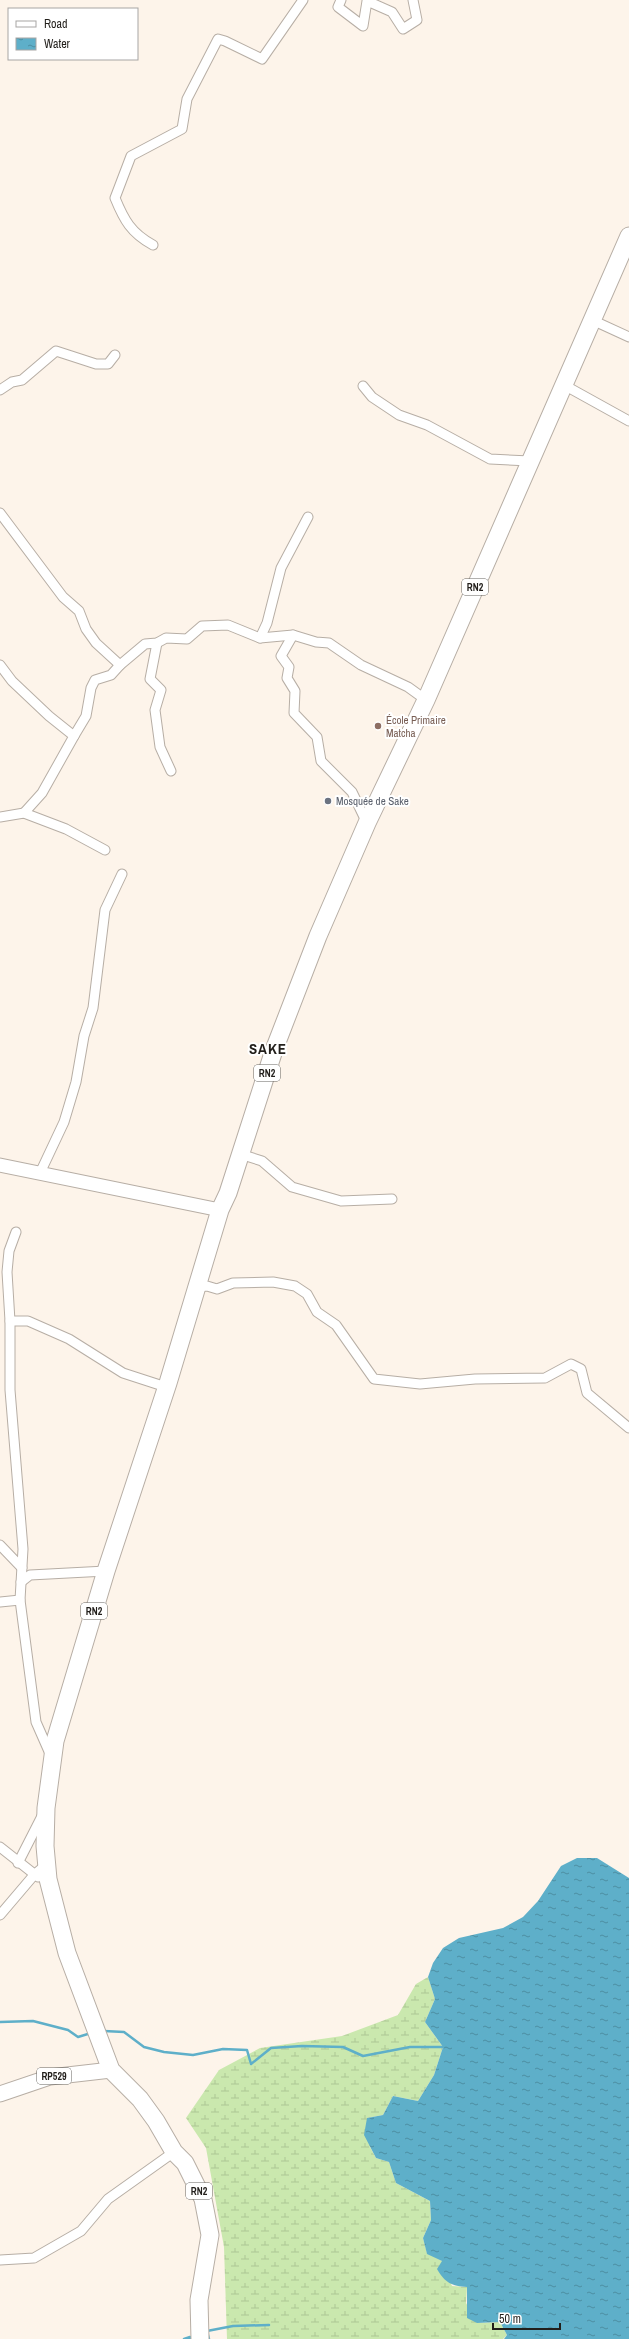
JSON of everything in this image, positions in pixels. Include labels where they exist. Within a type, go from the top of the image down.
[{"type":"highway","name":"RN2","points":[[200,2339],[199,2300],[210,2235],[203,2199],[185,2163],[174,2152],[140,2099],[111,2070],[103,2045],[91,2018],[67,1953],[43,1872],[46,1808],[51,1756],[106,1571],[168,1383],[220,1210],[228,1193],[282,1029],[318,936],[367,823],[426,700],[628,240]]},
{"type":"main road","points":[[0,1165],[220,1210]]},
{"type":"main road","name":"RP529","points":[[0,2094],[50,2077],[111,2070]]},
{"type":"street","points":[[153,245],[142,239],[124,221],[115,198],[131,156],[182,129],[187,99],[218,39],[225,40],[262,59],[303,0]]},
{"type":"street","points":[[341,0],[338,7],[363,26],[367,1],[392,12],[403,29],[417,20],[413,0]]},
{"type":"street","points":[[592,320],[629,337]]},
{"type":"street","points":[[0,390],[12,382],[22,380],[56,351],[96,364],[108,364],[115,355]]},
{"type":"street","points":[[564,385],[629,421]]},
{"type":"street","points":[[363,386],[372,397],[399,415],[427,425],[490,459],[530,461]]},
{"type":"street","points":[[0,513],[63,597],[79,611],[86,629],[96,643],[120,665]]},
{"type":"street","points":[[260,638],[267,623],[281,568],[308,517]]},
{"type":"street","points":[[24,813],[42,794],[86,716],[91,688],[95,680],[111,675],[120,665],[145,644],[157,643],[166,638],[187,638],[202,626],[228,624],[260,638],[294,635],[316,642],[329,643],[361,665],[408,687],[426,700]]},
{"type":"street","points":[[294,635],[281,656],[289,667],[287,678],[295,691],[294,713],[317,737],[321,761],[352,792],[367,823]]},
{"type":"street","points":[[157,643],[150,679],[161,690],[155,710],[160,747],[171,771]]},
{"type":"street","points":[[0,665],[12,681],[48,716],[74,736]]},
{"type":"street","points":[[0,817],[24,813],[66,829],[105,850]]},
{"type":"street","points":[[40,1173],[64,1122],[76,1082],[84,1036],[93,1008],[105,910],[122,874]]},
{"type":"street","points":[[240,1154],[262,1161],[292,1187],[341,1201],[392,1199]]},
{"type":"street","points":[[16,1232],[9,1251],[8,1272],[10,1390],[23,1550],[20,1600],[36,1722],[51,1756]]},
{"type":"street","points":[[198,1287],[207,1286],[217,1288],[234,1284],[274,1282],[295,1286],[307,1294],[317,1312],[336,1325],[374,1379],[420,1384],[475,1379],[546,1378],[571,1364],[581,1369],[587,1393],[629,1428]]},
{"type":"street","points":[[10,1321],[28,1321],[69,1339],[123,1373],[163,1386],[168,1383]]},
{"type":"street","points":[[0,1545],[22,1568]]},
{"type":"street","points":[[21,1582],[30,1575],[106,1571]]},
{"type":"street","points":[[0,1602],[20,1600]]},
{"type":"street","points":[[18,1863],[46,1808]]},
{"type":"street","points":[[0,1847],[18,1863],[43,1872],[0,1914]]},
{"type":"street","points":[[0,2260],[34,2258],[81,2231],[108,2199],[174,2152]]},
{"type":"green space","points":[[428,1977],[435,1999],[425,2022],[443,2047],[434,2075],[418,2101],[393,2096],[383,2115],[367,2118],[370,2147],[376,2158],[389,2162],[396,2183],[430,2201],[431,2220],[423,2238],[427,2253],[442,2261],[452,2286],[467,2287],[466,2303],[477,2323],[500,2322],[507,2335],[503,2339],[227,2339],[224,2247],[206,2148],[186,2118],[219,2070],[260,2048],[342,2036],[398,2015],[416,1984]]},
{"type":"water","points":[[577,1858],[597,1858],[629,1878],[629,2339],[504,2339],[507,2335],[500,2322],[477,2323],[467,2318],[467,2287],[453,2285],[446,2281],[437,2269],[442,2261],[427,2254],[423,2238],[431,2220],[430,2201],[396,2183],[389,2162],[376,2158],[364,2135],[367,2118],[383,2115],[393,2096],[418,2101],[434,2075],[443,2047],[425,2022],[435,1999],[428,1977],[433,1963],[443,1948],[459,1938],[503,1928],[523,1917],[538,1901],[561,1866]]},
{"type":"waterway","points":[[0,2022],[33,2021],[68,2030],[78,2037],[91,2033]]},
{"type":"waterway","points":[[104,2031],[124,2032],[144,2047],[164,2052],[193,2055],[223,2049],[247,2050],[251,2064],[271,2048],[302,2046],[343,2047],[363,2056],[410,2047],[443,2047]]},
{"type":"waterway","points":[[209,2339],[207,2331],[233,2326],[269,2325]]},
{"type":"waterway","points":[[184,2339],[190,2337],[190,2339]]},
{"type":"place","name":"École Primaire Matcha","points":[[378,726]]},
{"type":"place","name":"Mosquée de Sake","points":[[328,801]]},
{"type":"district","name":"SAKE","points":[[268,1049]]}]
